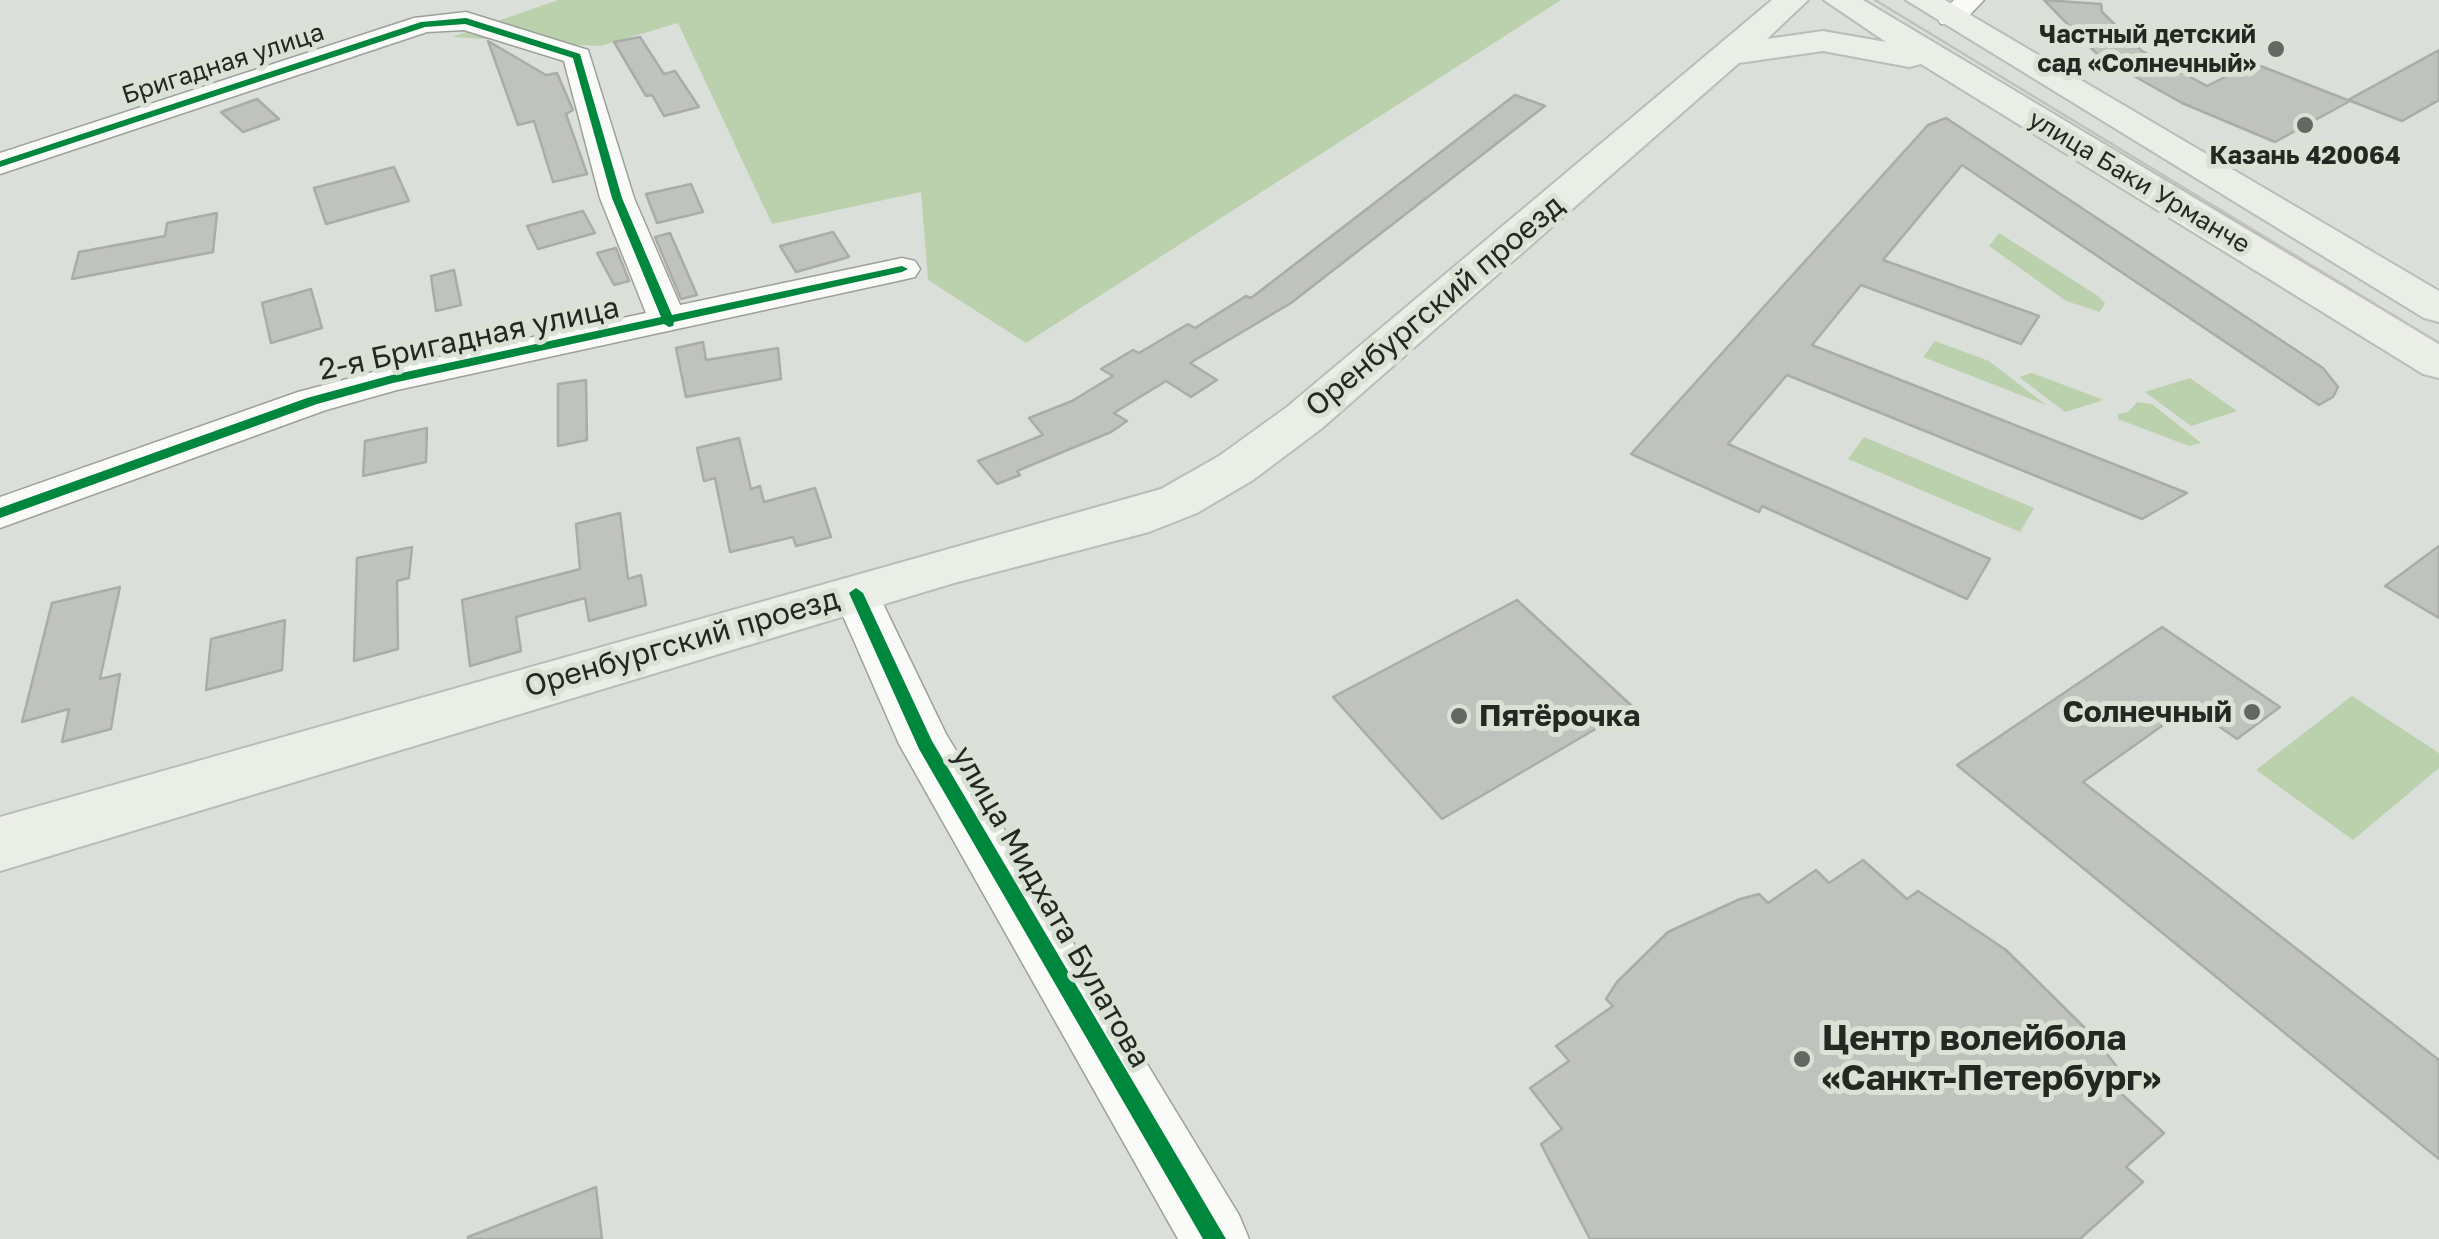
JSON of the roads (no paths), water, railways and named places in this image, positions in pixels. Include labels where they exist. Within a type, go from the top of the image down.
[{"type":"main road","name":"Оренбургский проезд","points":[[0,844],[856,593],[1132,519],[1211,484],[1304,418],[1792,0]]},
{"type":"main road","name":"улица Баки Урманче","points":[[1840,0],[2439,364]]},
{"type":"main road","name":"улица Баки Урманче","points":[[1948,6],[2340,252],[2439,309]]},
{"type":"main road","points":[[1730,54],[1823,41],[1878,48],[1958,72]]},
{"type":"main road","points":[[2279,267],[2340,252]]},
{"type":"street","name":"Бригадная улица","points":[[0,164],[436,22],[466,21],[577,56],[617,198],[668,323]]},
{"type":"street","name":"2-я Бригадная улица","points":[[0,513],[312,401],[392,380],[902,270]]},
{"type":"street","name":"улица Мидхата Булатова","points":[[856,593],[925,744],[1216,1239]]},
{"type":"tram line","points":[[1875,0],[2439,343]]},
{"type":"place","name":"Частный детский сад «Солнечный»","points":[[2276,49]]},
{"type":"place","name":"Казань 420064","points":[[2305,125]]},
{"type":"place","name":"Солнечный","points":[[2252,712]]},
{"type":"place","name":"Пятёрочка","points":[[1459,716]]},
{"type":"place","name":"Центр волейбола «Санкт-Петербург»","points":[[1802,1059]]}]
